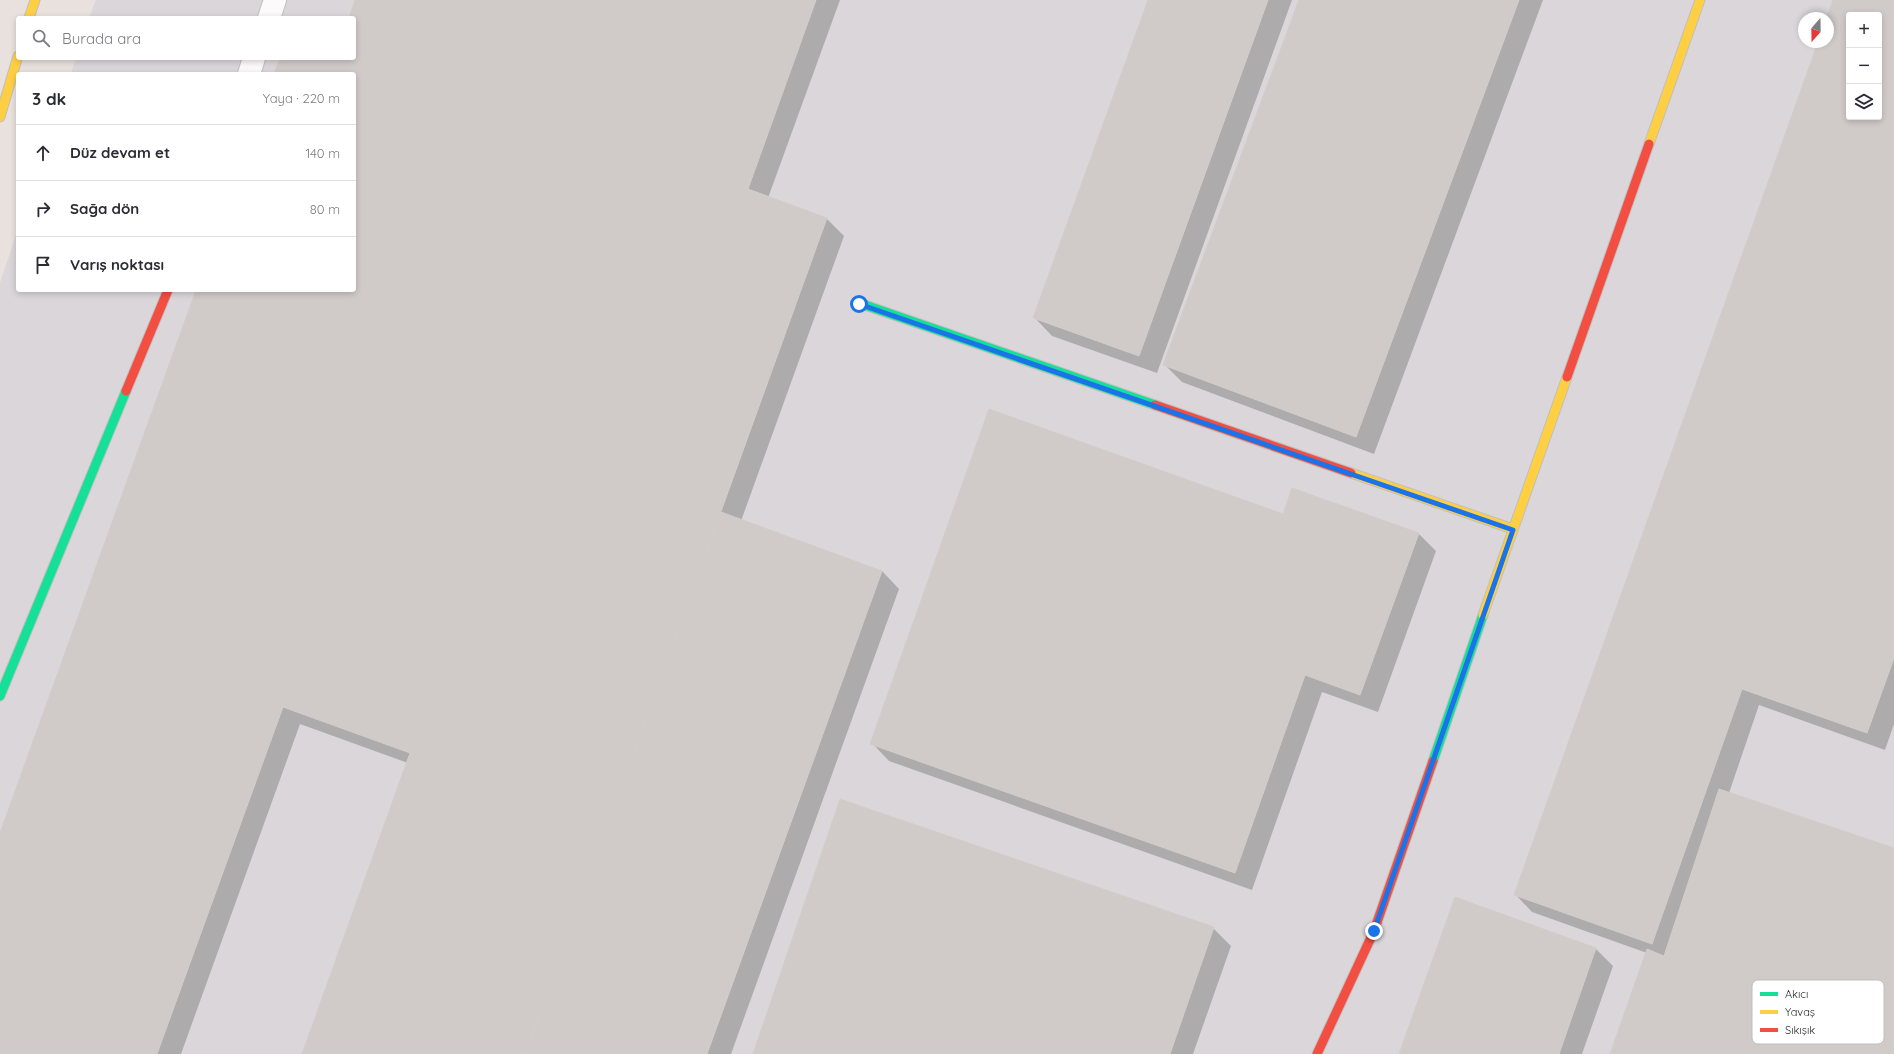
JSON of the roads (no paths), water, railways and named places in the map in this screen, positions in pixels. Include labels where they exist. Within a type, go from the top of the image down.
[{"type":"main road","points":[[30,16],[34,0]]},
{"type":"main road","points":[[1316,1054],[1374,931],[1513,530],[1700,0]]},
{"type":"main road","points":[[0,117],[17,60]]},
{"type":"main road","points":[[0,696],[167,292]]},
{"type":"main road","points":[[859,304],[1513,530]]},
{"type":"street","points":[[270,16],[275,0]]},
{"type":"street","points":[[250,72],[253,60]]}]
